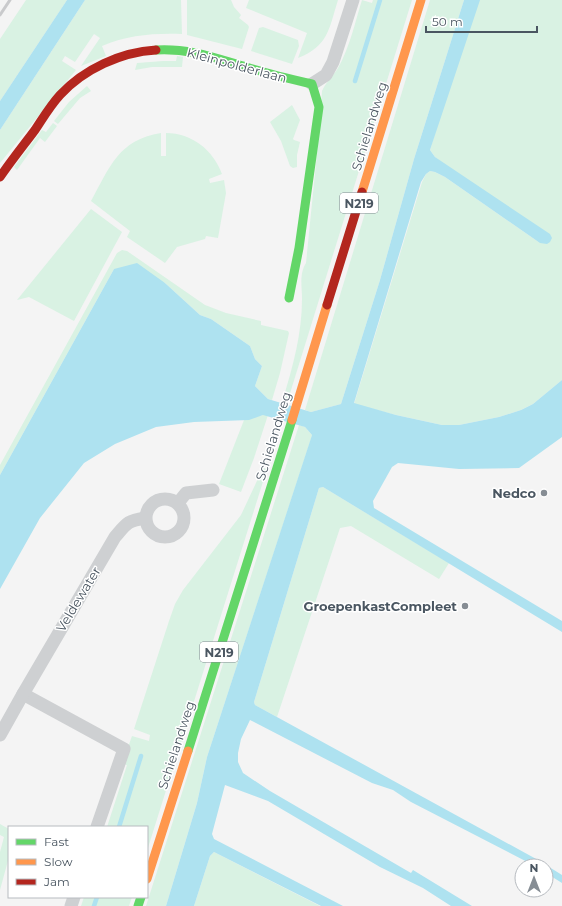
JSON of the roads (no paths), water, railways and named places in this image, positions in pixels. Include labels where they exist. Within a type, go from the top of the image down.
[{"type":"main road","name":"Schielandweg","points":[[148,876],[251,552],[421,0]]},
{"type":"main road","name":"Kleinpolderlaan","points":[[0,177],[44,115],[68,87],[104,64],[124,56],[156,50],[183,50],[209,56],[289,80],[312,84]]},
{"type":"main road","points":[[289,298],[299,248],[318,107],[318,97],[312,84]]},
{"type":"street","points":[[312,84],[326,75],[333,62],[353,0]]},
{"type":"street","points":[[178,503],[186,493],[213,490]]},
{"type":"street","points":[[168,499],[178,503],[184,512],[185,520],[183,527],[178,533],[172,537],[164,538],[157,536],[151,531],[145,518],[150,505],[155,501],[168,499]]},
{"type":"street","name":"Veldewater","points":[[0,735],[115,537],[124,526],[132,520],[145,518]]},
{"type":"street","points":[[23,694],[124,749],[97,826]]},
{"type":"water","points":[[67,0],[85,0],[0,130],[0,101]]},
{"type":"water","points":[[464,0],[480,0],[430,150],[435,157],[550,234],[552,238],[547,244],[540,243],[445,177],[430,171],[426,174],[421,182],[354,403],[396,415],[442,425],[459,425],[499,417],[521,410],[533,404],[562,380],[562,437],[519,468],[459,469],[398,463],[392,467],[373,501],[374,508],[562,621],[562,632],[323,487],[319,488],[254,702],[255,705],[534,858],[520,858],[411,802],[393,790],[372,783],[250,720],[241,739],[238,753],[238,762],[243,773],[270,791],[411,873],[413,870],[472,906],[451,906],[423,888],[380,867],[268,801],[225,785],[212,834],[214,839],[343,906],[321,906],[214,852],[210,856],[194,906],[166,906],[197,803],[207,757],[312,435],[305,427],[263,415],[249,420],[194,422],[156,427],[115,444],[84,463],[40,518],[0,589],[0,475],[114,269],[137,263],[165,283],[200,315],[211,319],[250,346],[255,359],[262,366],[255,386],[268,399],[311,412],[341,404],[380,280],[414,159]]},
{"type":"water","points":[[554,870],[562,875],[562,883],[554,878]]},
{"type":"waterway","points":[[355,81],[380,0]]},
{"type":"waterway","points":[[119,826],[141,756]]},
{"type":"waterway","points":[[94,906],[97,898]]},
{"type":"railway","points":[[0,15],[10,0]]},
{"type":"place","name":"Nedco","points":[[544,493]]},
{"type":"place","name":"GroepenkastCompleet","points":[[465,606]]}]
